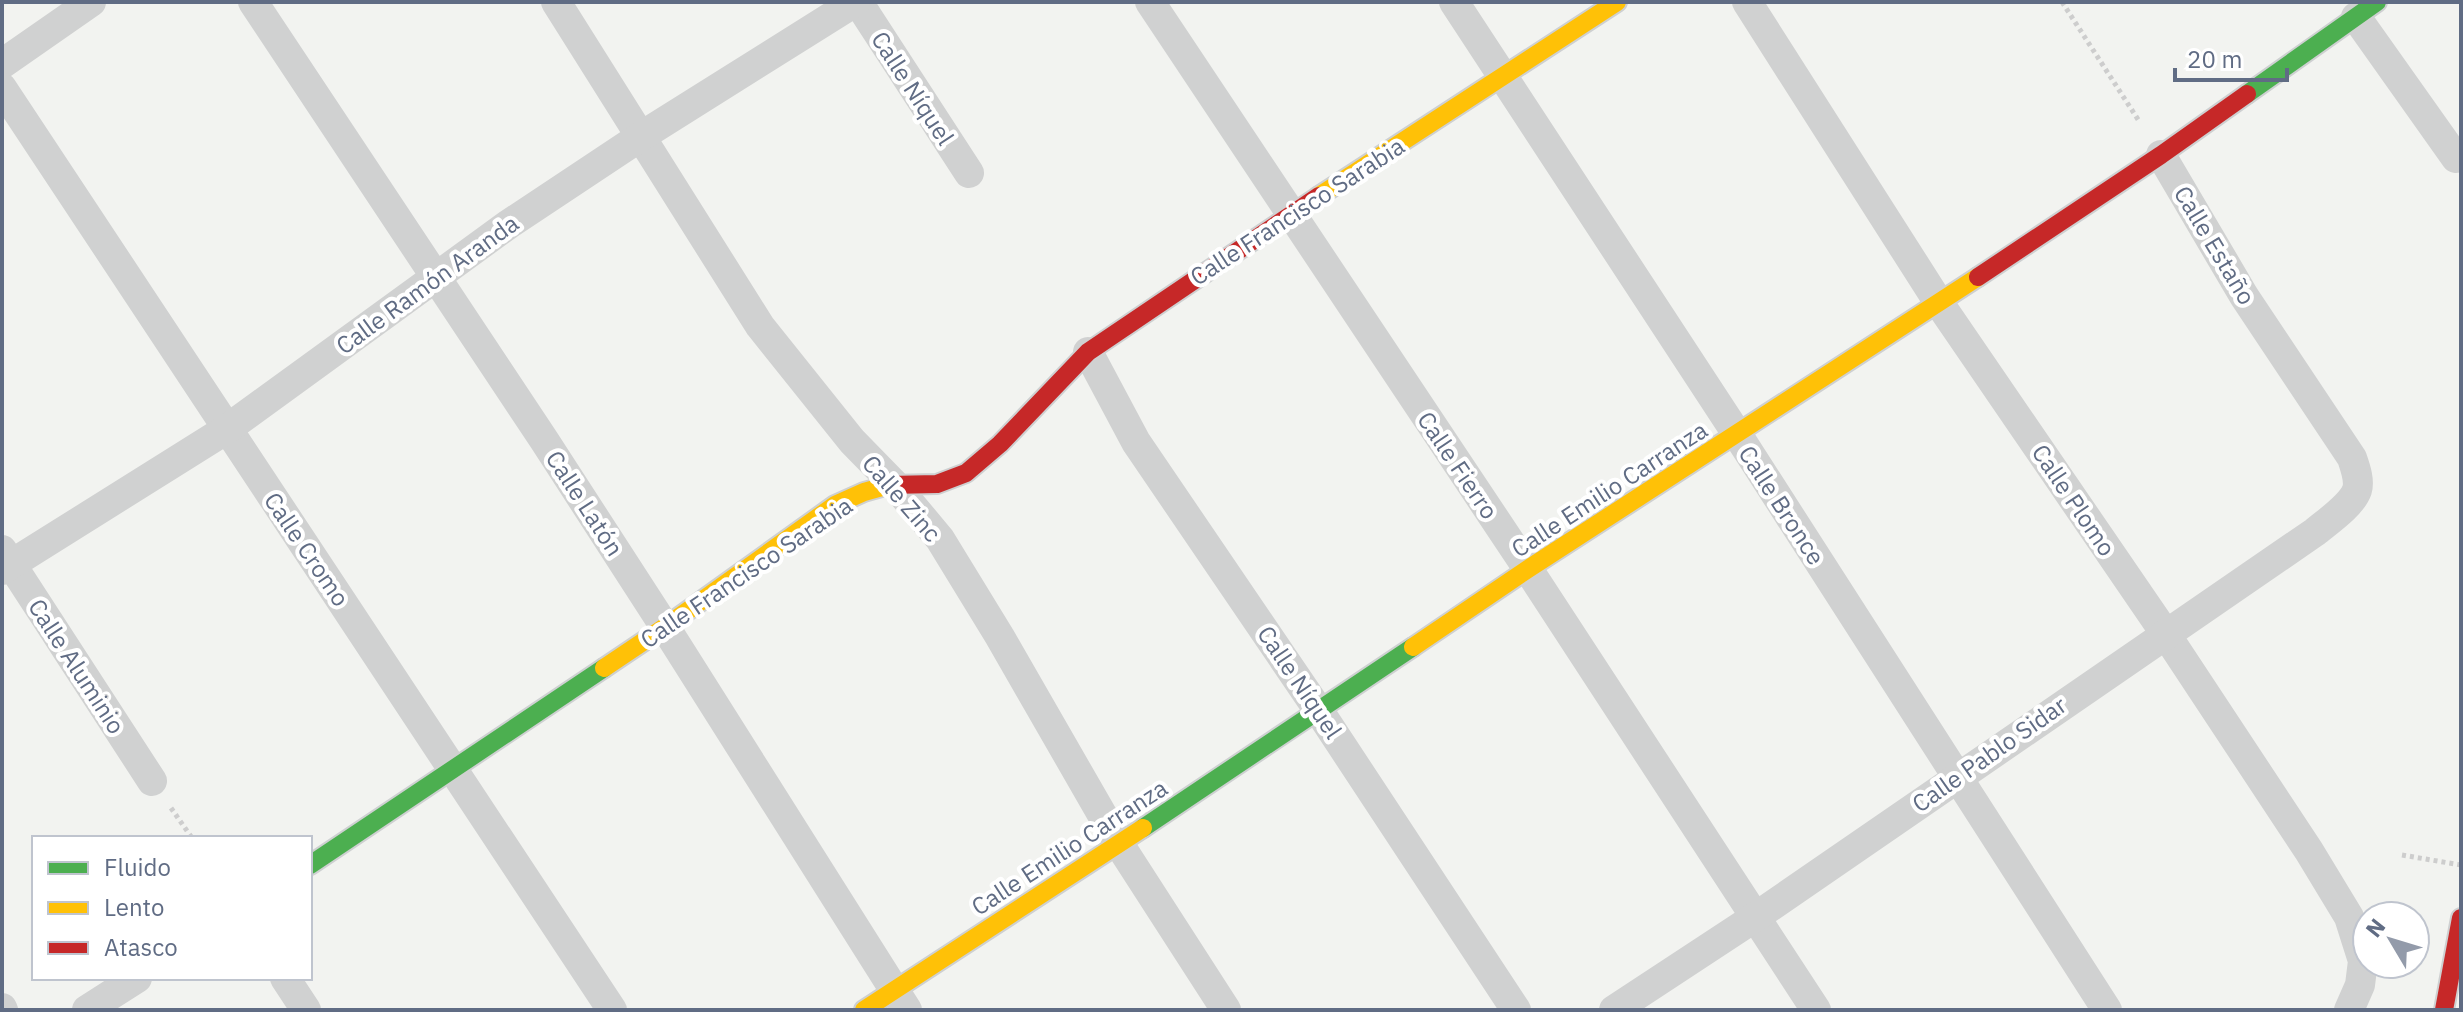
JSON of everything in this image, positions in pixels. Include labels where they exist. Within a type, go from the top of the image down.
[{"type":"street","points":[[2,64],[91,2]]},
{"type":"street","name":"Calle Latón","points":[[253,2],[665,627],[901,1000]]},
{"type":"street","name":"Calle Zinc","points":[[556,2],[760,326],[807,388],[940,539],[1119,844],[1226,1010]]},
{"type":"street","name":"Calle Ramón Aranda","points":[[5,562],[227,429],[509,224],[640,137],[856,2]]},
{"type":"street","name":"Calle Níquel","points":[[856,2],[969,173]]},
{"type":"street","name":"Calle Fierro","points":[[1150,2],[1528,569],[1816,1010]]},
{"type":"street","name":"Calle Bronce","points":[[1454,2],[1737,434],[2107,1010]]},
{"type":"street","name":"Calle Francisco Sarabia","points":[[312,864],[665,627],[835,505],[864,492],[894,484],[937,484],[966,473],[1000,444],[1088,352],[1617,2]]},
{"type":"street","name":"Calle Plomo","points":[[1747,2],[1939,303],[2165,633],[2349,917],[2363,961],[2360,985],[2350,1009]]},
{"type":"street","points":[[2367,10],[2456,158]]},
{"type":"street","name":"Calle Emilio Carranza","points":[[864,1010],[901,1000],[1119,844],[1528,569],[2161,155],[2367,10]]},
{"type":"street","name":"Calle Cromo","points":[[2,88],[612,1010]]},
{"type":"street","name":"Calle Estaño","points":[[2161,155],[2244,296],[2352,458],[2357,491]]},
{"type":"street","name":"Calle Níquel","points":[[1088,352],[1136,442],[1319,711],[1516,1010]]},
{"type":"street","name":"Calle Pablo Sidar","points":[[1614,1010],[1754,918],[2315,532],[2341,511],[2357,491]]},
{"type":"street","name":"Calle Aluminio","points":[[5,562],[152,781]]},
{"type":"street","points":[[2444,1010],[2461,918]]},
{"type":"street","points":[[87,1010],[134,980]]},
{"type":"street","points":[[286,980],[306,1010]]},
{"type":"path","points":[[2062,2],[2161,155]]},
{"type":"path","points":[[2402,855],[2461,865]]},
{"type":"traffic: fast","points":[[2247,94],[2377,2]]},
{"type":"traffic: fast","points":[[1143,828],[1413,647]]},
{"type":"traffic: fast","points":[[312,864],[604,668]]},
{"type":"traffic: slow","points":[[1319,196],[1617,2]]},
{"type":"traffic: slow","points":[[1413,647],[1978,277]]},
{"type":"traffic: slow","points":[[604,668],[835,505],[889,485]]},
{"type":"traffic: slow","points":[[864,1010],[1143,828]]},
{"type":"traffic: jam","points":[[1978,277],[2247,94]]},
{"type":"traffic: jam","points":[[889,485],[937,484],[966,473],[1000,444],[1088,352],[1319,196]]},
{"type":"traffic: jam","points":[[2444,1010],[2461,918]]}]
